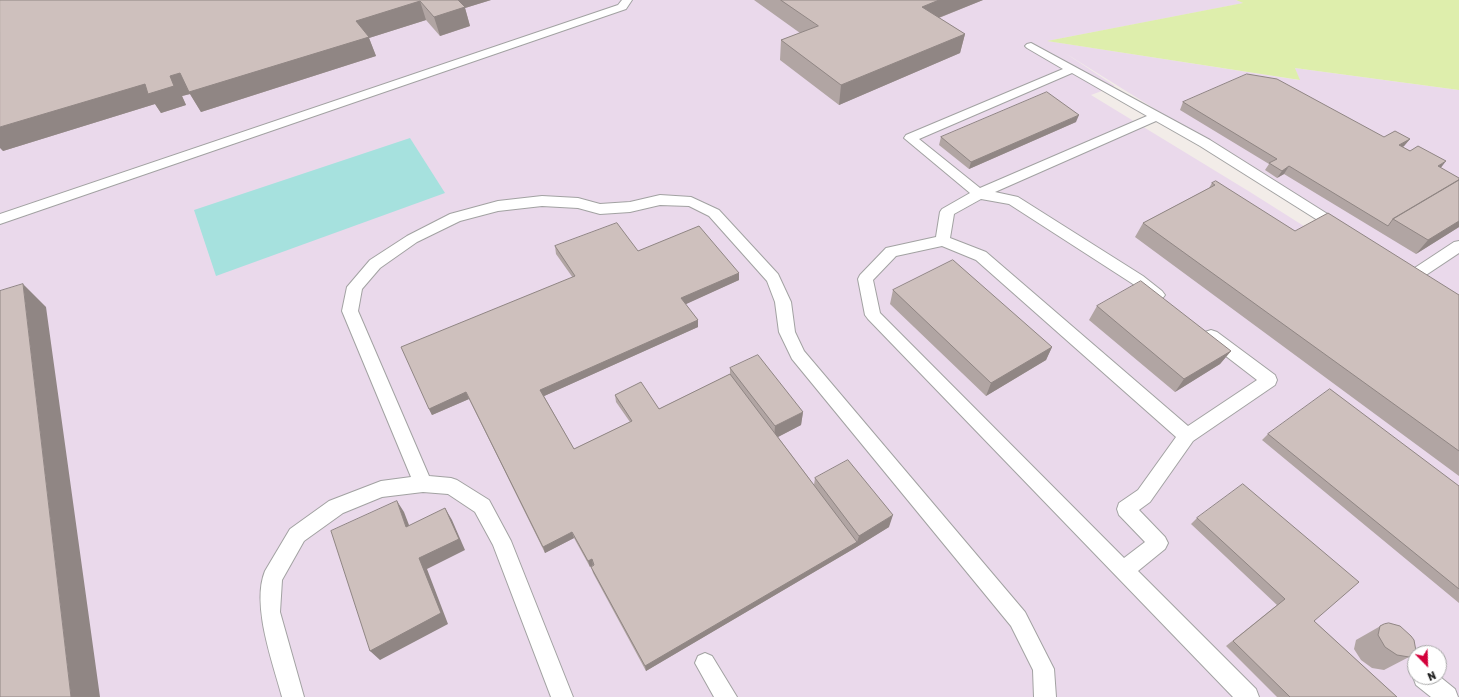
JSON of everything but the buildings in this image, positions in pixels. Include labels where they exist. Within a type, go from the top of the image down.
[{"type":"lane","points":[[0,219],[622,7],[627,0]]},
{"type":"lane","points":[[1031,46],[1205,143],[1350,234]]},
{"type":"lane","points":[[1072,69],[910,138],[979,194],[1013,200],[1138,280],[1169,304]]},
{"type":"lane","points":[[943,241],[947,212],[979,194],[1157,116]]},
{"type":"lane","points":[[422,484],[350,311],[355,287],[375,264],[412,239],[455,217],[498,206],[550,202],[578,203],[600,209],[630,207],[660,200],[691,202],[714,213],[773,278],[783,302],[787,332],[798,355],[1018,619],[1043,669],[1045,697]]},
{"type":"lane","points":[[1187,436],[981,256],[943,241],[891,252],[865,279],[873,315],[1248,697]]},
{"type":"lane","points":[[1415,275],[1459,246]]},
{"type":"lane","points":[[1402,267],[1428,283]]},
{"type":"lane","points":[[1124,570],[1158,543],[1126,509],[1144,496],[1187,436],[1269,380],[1200,328]]},
{"type":"lane","points":[[293,697],[270,612],[272,578],[297,535],[336,507],[381,489],[422,484],[451,486],[482,506],[501,541],[562,697]]},
{"type":"lane","points":[[705,663],[726,697]]},
{"type":"lane","points":[[1433,685],[1447,697]]},
{"type":"shaded area","points":[[0,0],[1236,0],[1244,3],[1048,41],[1299,80],[1295,68],[1459,90],[1459,298],[1065,53],[1115,86],[1091,95],[1250,192],[1459,324],[1459,697],[0,697]]},
{"type":"green space","points":[[1236,0],[1459,0],[1459,90],[1295,68],[1300,80],[1047,41],[1243,3]]},
{"type":"water","points":[[410,138],[445,193],[216,276],[194,210]]}]
